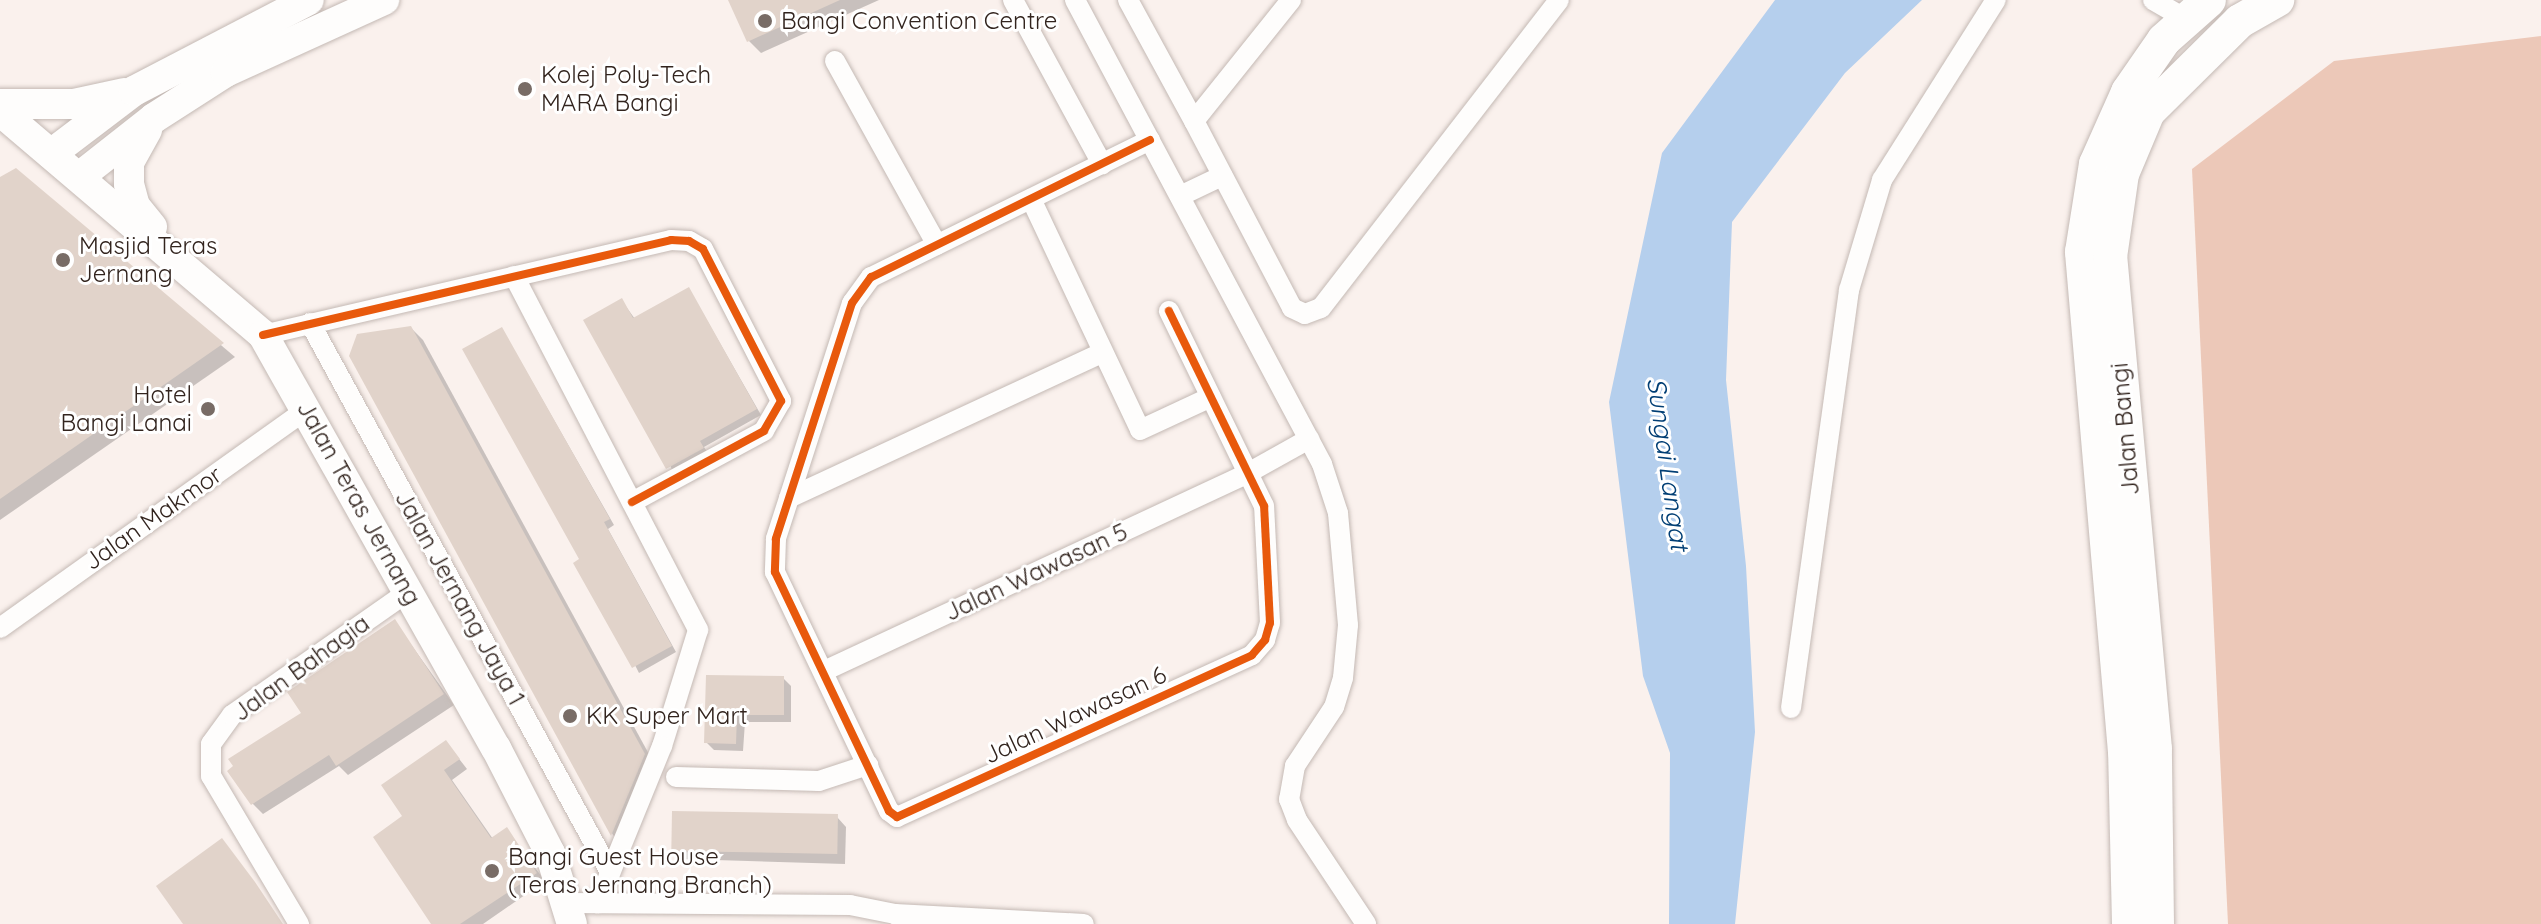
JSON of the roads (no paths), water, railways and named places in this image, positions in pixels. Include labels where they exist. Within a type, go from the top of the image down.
[{"type":"main road","points":[[51,154],[134,91],[309,0]]},
{"type":"main road","points":[[79,177],[154,118],[226,72],[384,0]]},
{"type":"main road","name":"Jalan Bangi","points":[[2157,924],[2155,749],[2110,257],[2122,174],[2148,112],[2240,21],[2277,0]]},
{"type":"main road","name":"Jalan Bangi","points":[[2129,924],[2125,752],[2082,252],[2096,164],[2128,92],[2164,40],[2198,10]]},
{"type":"main road","points":[[0,104],[74,104],[134,91]]},
{"type":"main road","name":"Jalan Teras Jernang","points":[[0,111],[263,335],[496,748],[580,910]]},
{"type":"main road","points":[[154,118],[129,163],[129,184],[135,206],[176,258]]},
{"type":"street","points":[[1013,0],[1102,164]]},
{"type":"street","points":[[1075,0],[1309,439],[1338,513],[1348,625],[1343,678],[1334,707],[1295,766],[1289,799],[1297,820],[1366,924]]},
{"type":"street","points":[[1128,0],[1292,308],[1305,314],[1321,308],[1559,0]]},
{"type":"street","points":[[1194,121],[1291,0]]},
{"type":"street","points":[[1791,708],[1849,290],[1882,180],[1996,0]]},
{"type":"street","points":[[2153,0],[2198,10]]},
{"type":"street","points":[[835,61],[937,245]]},
{"type":"street","points":[[676,777],[819,781],[868,765],[775,572],[776,539],[858,289],[871,277],[1150,140]]},
{"type":"street","points":[[1180,196],[1222,176]]},
{"type":"street","points":[[1031,199],[1140,430],[1211,397]]},
{"type":"street","points":[[263,335],[671,240],[689,241],[703,249],[781,401],[764,431],[632,502]]},
{"type":"street","points":[[514,276],[698,630],[662,746],[610,872],[580,910]]},
{"type":"street","points":[[1169,311],[1248,473]]},
{"type":"street","name":"Jalan Jernang Jaya 1","points":[[310,323],[610,872]]},
{"type":"street","points":[[789,498],[1103,352]]},
{"type":"street","name":"Jalan Makmor","points":[[0,628],[307,409]]},
{"type":"street","name":"Jalan Wawasan 5","points":[[824,671],[1248,473],[1309,439]]},
{"type":"street","name":"Jalan Wawasan 6","points":[[868,765],[897,817],[1252,655],[1265,640],[1270,623],[1264,506],[1248,473]]},
{"type":"street","name":"Jalan Bahagia","points":[[299,924],[211,776],[211,744],[232,715],[409,591]]},
{"type":"street","points":[[580,910],[850,905],[902,919],[1084,924]]},
{"type":"water","name":"Sungai Langat","points":[[1775,0],[1922,0],[1845,73],[1732,222],[1726,380],[1746,566],[1755,732],[1735,924],[1669,924],[1670,753],[1643,676],[1609,402],[1662,153]]},
{"type":"place","name":"Bangi Convention Centre","points":[[765,21]]},
{"type":"place","name":"Kolej Poly-Tech MARA Bangi","points":[[525,89]]},
{"type":"place","name":"Masjid Teras Jernang","points":[[63,260]]},
{"type":"place","name":"Hotel Bangi Lanai","points":[[208,409]]},
{"type":"place","name":"KK Super Mart","points":[[570,716]]},
{"type":"place","name":"Bangi Guest House (Teras Jernang Branch)","points":[[492,871]]}]
